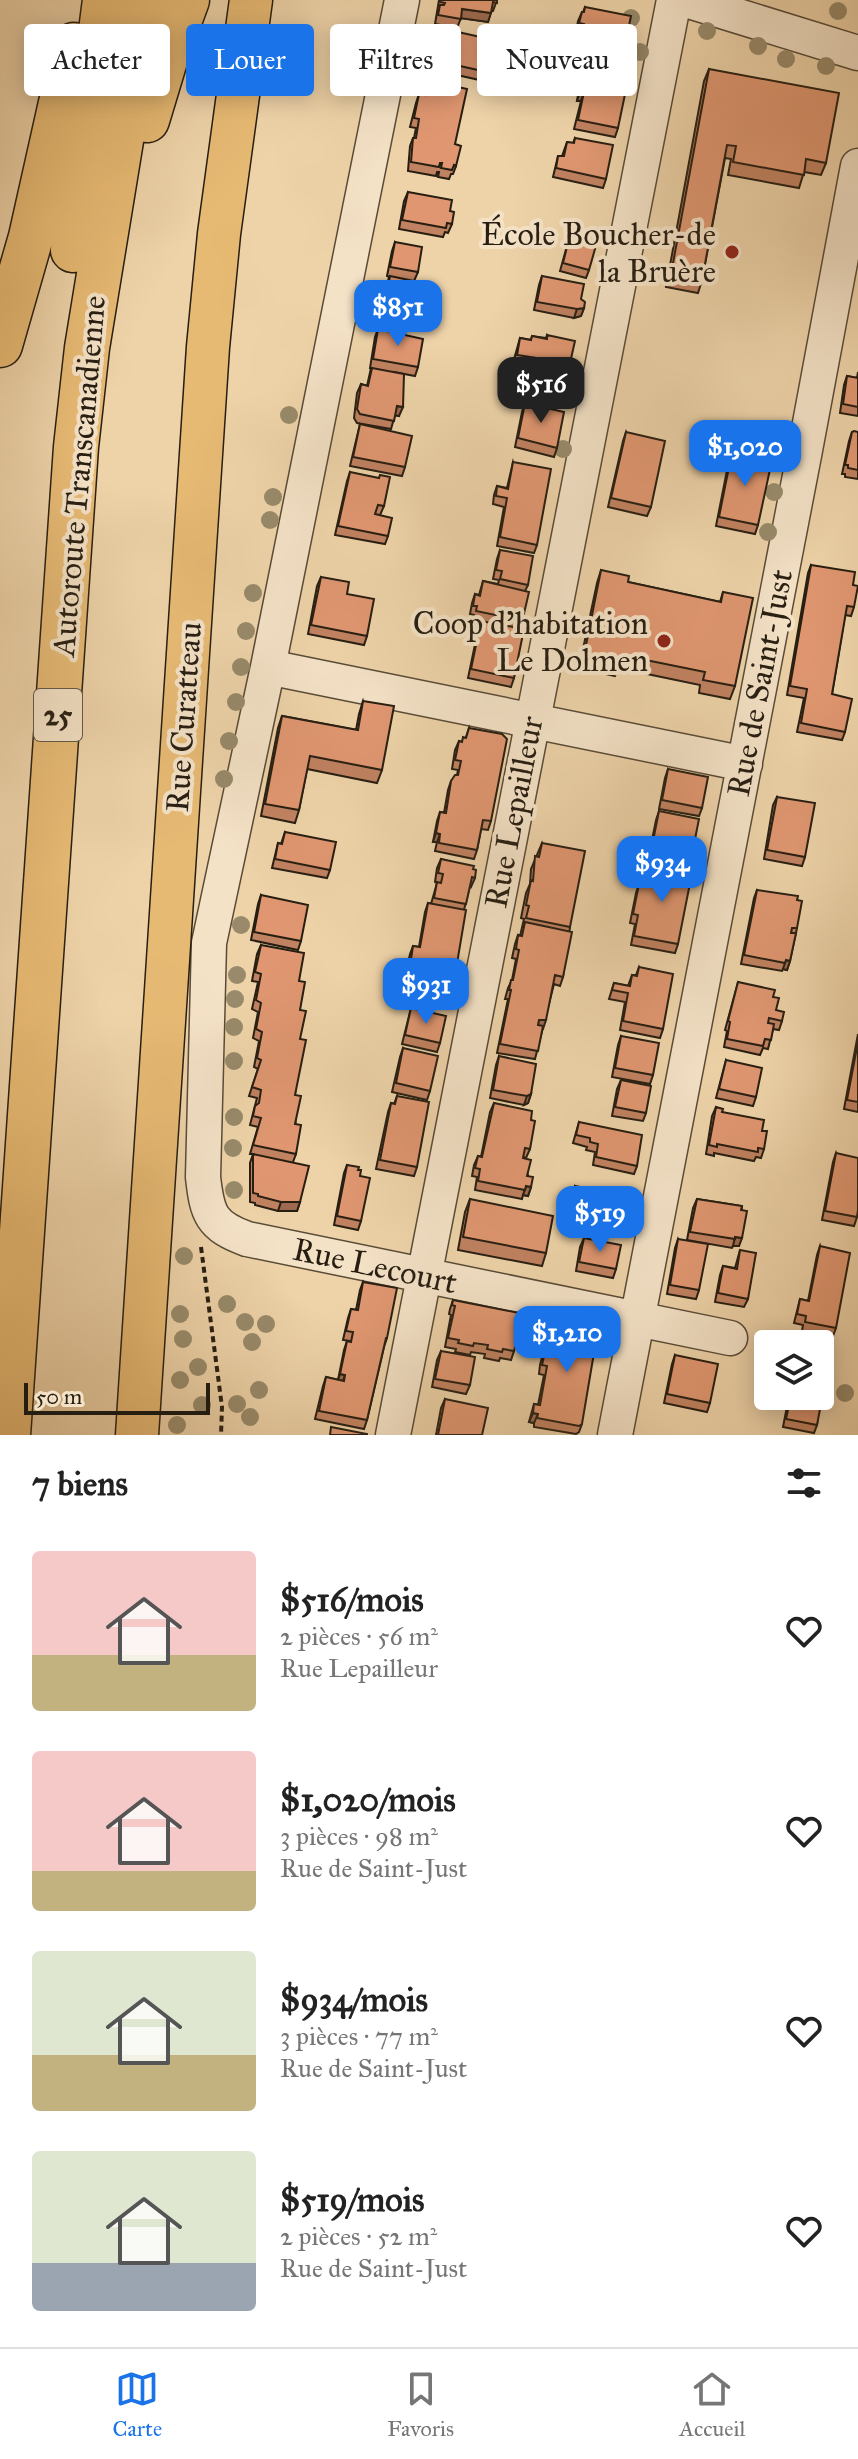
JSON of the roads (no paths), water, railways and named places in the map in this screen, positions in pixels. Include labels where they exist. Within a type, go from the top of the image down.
[{"type":"highway","points":[[0,345],[26,259],[84,0]]},
{"type":"highway","name":"Autoroute Transcanadienne","points":[[0,1258],[46,506],[76,220],[105,0]]},
{"type":"highway","name":"Autoroute Transcanadienne","points":[[8,1435],[76,447],[101,255],[144,0]]},
{"type":"highway","points":[[82,390],[130,178],[166,57],[187,0]]},
{"type":"main road","name":"Rue Curatteau","points":[[137,1435],[208,347],[222,207],[251,0]]},
{"type":"street","name":"Rue Curatteau","points":[[207,1230],[208,1210],[203,1177],[209,943],[268,667],[402,0]]},
{"type":"street","name":"Rue Lepailleur","points":[[393,1435],[674,0]]},
{"type":"street","points":[[686,0],[858,53]]},
{"type":"street","name":"Rue de Saint-Just","points":[[615,1435],[858,166]]},
{"type":"street","points":[[268,667],[745,764]]},
{"type":"street","name":"Rue Lecourt","points":[[207,1230],[730,1338]]},
{"type":"place","name":"École Boucher-de la Bruère","points":[[732,252]]},
{"type":"place","name":"Coop d'habitation Le Dolmen","points":[[664,641]]}]
